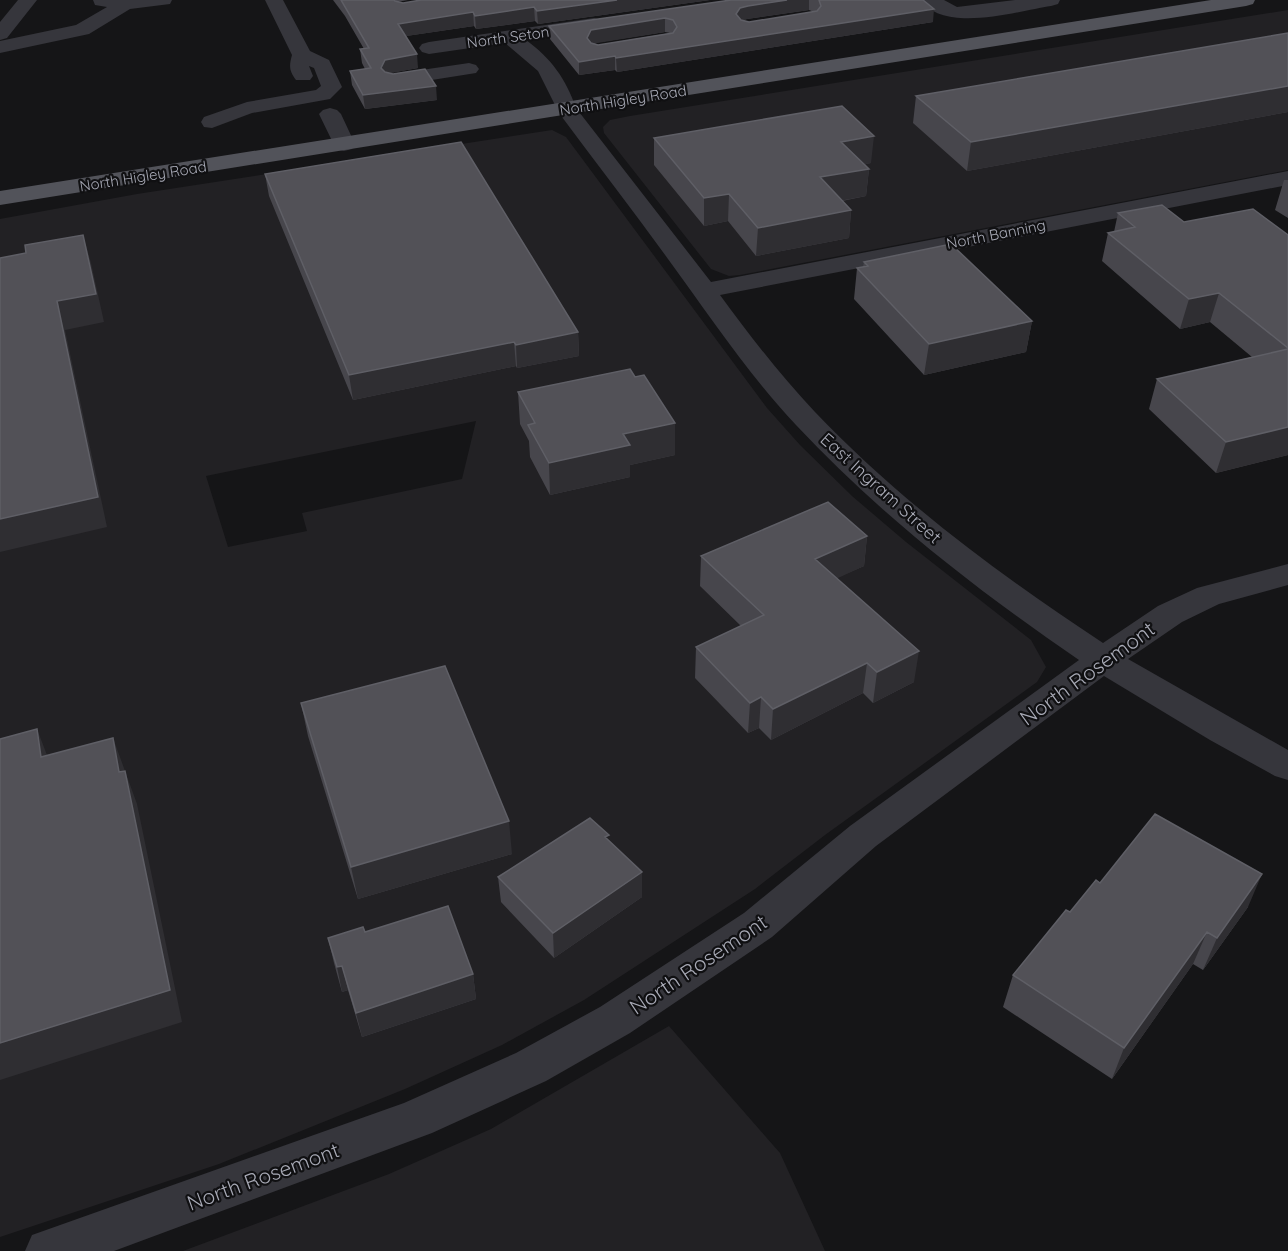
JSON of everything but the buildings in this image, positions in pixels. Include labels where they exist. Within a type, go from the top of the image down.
[{"type":"main road","name":"North Higley Road","points":[[0,198],[1246,0]]},
{"type":"street","points":[[0,34],[28,0]]},
{"type":"street","points":[[92,0],[125,4],[163,0]]},
{"type":"street","points":[[274,0],[302,65],[309,89],[327,105],[344,144]]},
{"type":"street","points":[[930,0],[953,13],[967,13],[1051,0]]},
{"type":"street","points":[[0,47],[82,30],[125,4]]},
{"type":"street","name":"North Seton","points":[[429,48],[615,21]]},
{"type":"street","points":[[417,28],[429,48],[423,56],[424,63],[432,75]]},
{"type":"street","points":[[509,36],[509,56],[516,65],[540,62]]},
{"type":"street","name":"East Ingram Street","points":[[509,36],[532,52],[560,86],[566,109]]},
{"type":"street","points":[[302,65],[325,71],[332,87],[327,105]]},
{"type":"street","points":[[394,80],[469,69]]},
{"type":"street","name":"East Ingram Street","points":[[540,93],[566,109],[704,291],[797,408],[850,465],[909,517],[994,584],[1102,660],[1215,728],[1288,766]]},
{"type":"street","points":[[212,122],[247,108],[327,105]]},
{"type":"street","name":"North Banning","points":[[704,291],[1288,178]]},
{"type":"street","name":"North Rosemont","points":[[49,1251],[244,1183],[416,1119],[531,1067],[615,1020],[758,925],[863,836],[1102,660],[1170,614],[1208,596],[1288,574]]},
{"type":"shaded area","points":[[1288,10],[1288,170],[740,275],[729,276],[711,269],[604,133],[603,127],[610,120],[630,116]]},
{"type":"shaded area","points":[[552,130],[566,137],[767,408],[800,445],[852,496],[906,542],[1031,640],[1046,667],[1037,682],[825,835],[755,889],[584,1000],[502,1045],[405,1089],[219,1164],[0,1237],[0,219],[137,194]],"holes":[[[476,421],[462,479],[302,513],[307,531],[228,547],[206,476]]]},
{"type":"shaded area","points":[[669,1026],[780,1153],[825,1251],[183,1251],[389,1174],[491,1129]]}]
